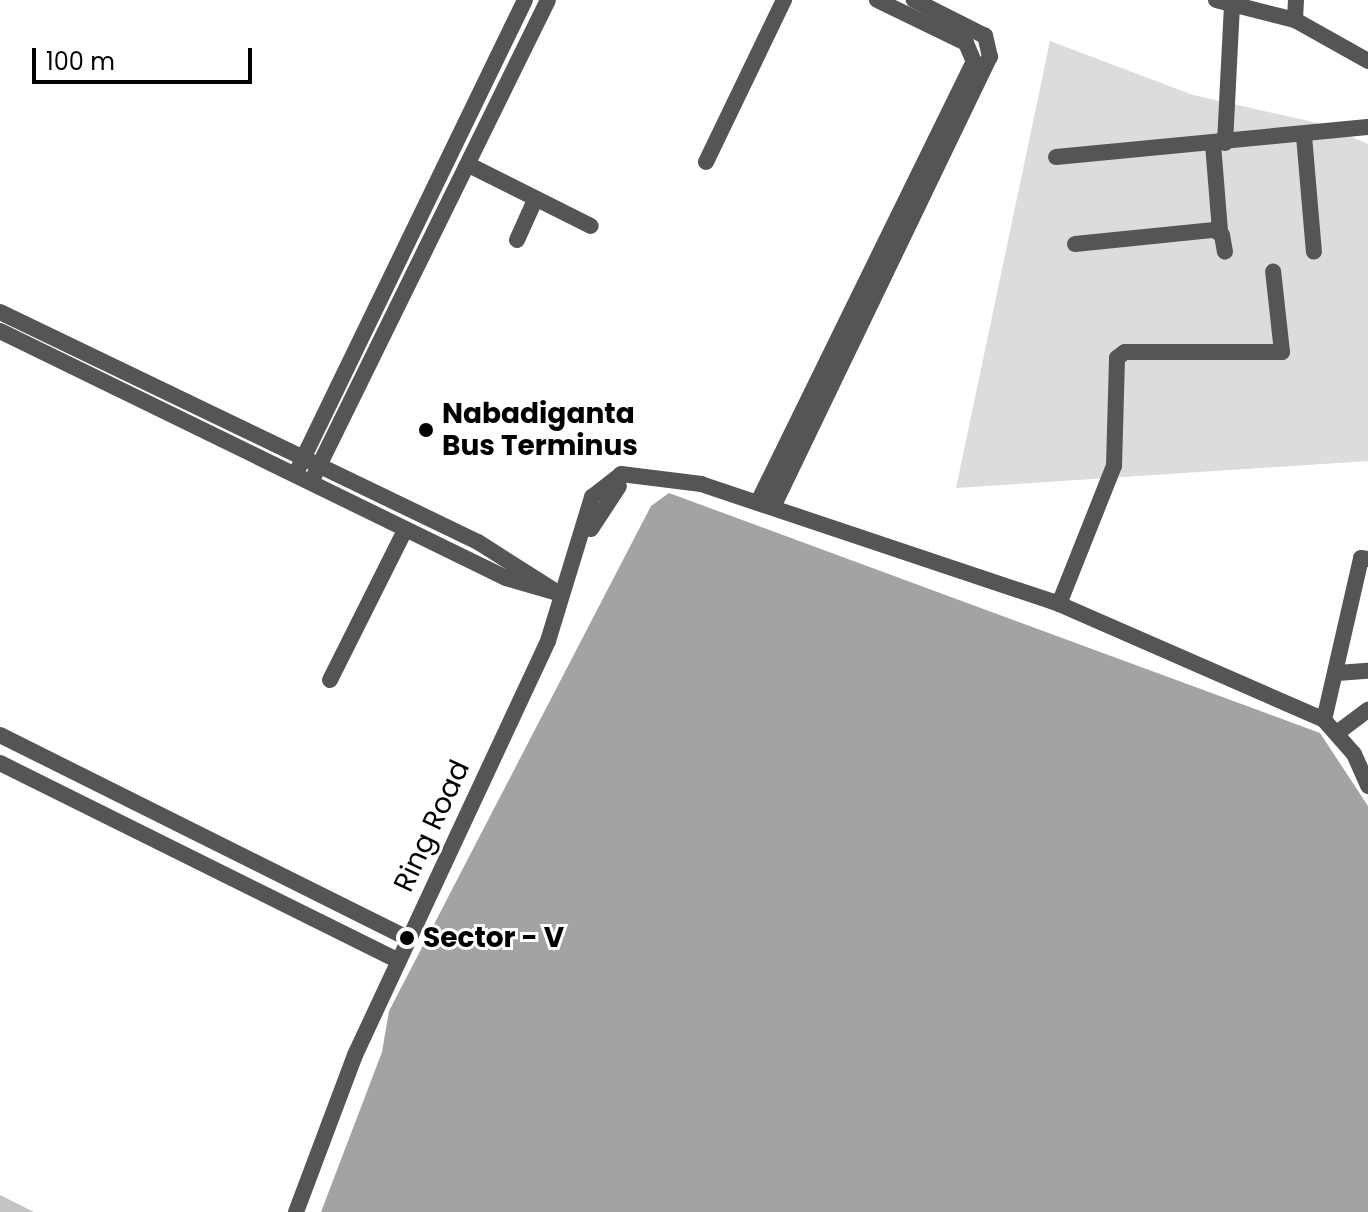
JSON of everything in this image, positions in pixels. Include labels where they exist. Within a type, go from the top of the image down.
[{"type":"street","points":[[298,468],[525,0]]},
{"type":"street","points":[[314,476],[548,0]]},
{"type":"street","points":[[706,162],[784,0]]},
{"type":"street","points":[[765,504],[974,62],[966,43],[877,0]]},
{"type":"street","points":[[765,504],[990,57],[985,36],[914,0]]},
{"type":"street","points":[[1295,20],[1296,0]]},
{"type":"street","points":[[1225,252],[1220,231],[1219,144],[1224,3],[1295,20],[1368,61]]},
{"type":"street","points":[[471,111],[490,120]]},
{"type":"street","points":[[1056,157],[1304,136],[1368,127]]},
{"type":"street","points":[[1304,136],[1314,252]]},
{"type":"street","points":[[469,165],[591,226]]},
{"type":"street","points":[[517,240],[535,200]]},
{"type":"street","points":[[1075,244],[1220,231]]},
{"type":"street","points":[[1059,604],[1114,466],[1117,358],[1125,352],[1282,352],[1273,271]]},
{"type":"street","points":[[4,324],[314,476],[405,530],[506,578],[558,593]]},
{"type":"street","name":"Ring Road","points":[[296,1212],[396,960],[444,872],[548,641],[558,593],[567,575],[592,497],[621,474],[637,474],[765,504]]},
{"type":"street","points":[[314,476],[478,542],[558,593]]},
{"type":"street","points":[[765,504],[1059,604],[1324,720],[1337,733],[1368,786]]},
{"type":"street","points":[[330,680],[405,530]]},
{"type":"street","points":[[1324,720],[1361,558],[1368,559]]},
{"type":"street","points":[[1337,673],[1368,671]]},
{"type":"street","points":[[1337,733],[1368,710]]},
{"type":"street","points":[[0,735],[407,938]]},
{"type":"street","points":[[0,763],[396,960]]},
{"type":"street","points":[[136,829],[147,808]]},
{"type":"street","points":[[245,883],[254,861]]},
{"type":"shaded area","points":[[1050,41],[1193,95],[1322,124],[1368,144],[1368,461],[956,488]]},
{"type":"shaded area","points":[[669,493],[1320,733],[1368,806],[1368,1212],[321,1212],[382,1052],[389,1011],[651,506]]},
{"type":"building","points":[[0,1195],[34,1212],[0,1212]]},
{"type":"place","name":"Nabadiganta Bus Terminus","points":[[426,430]]},
{"type":"place","name":"Sector - V","points":[[407,938]]}]
